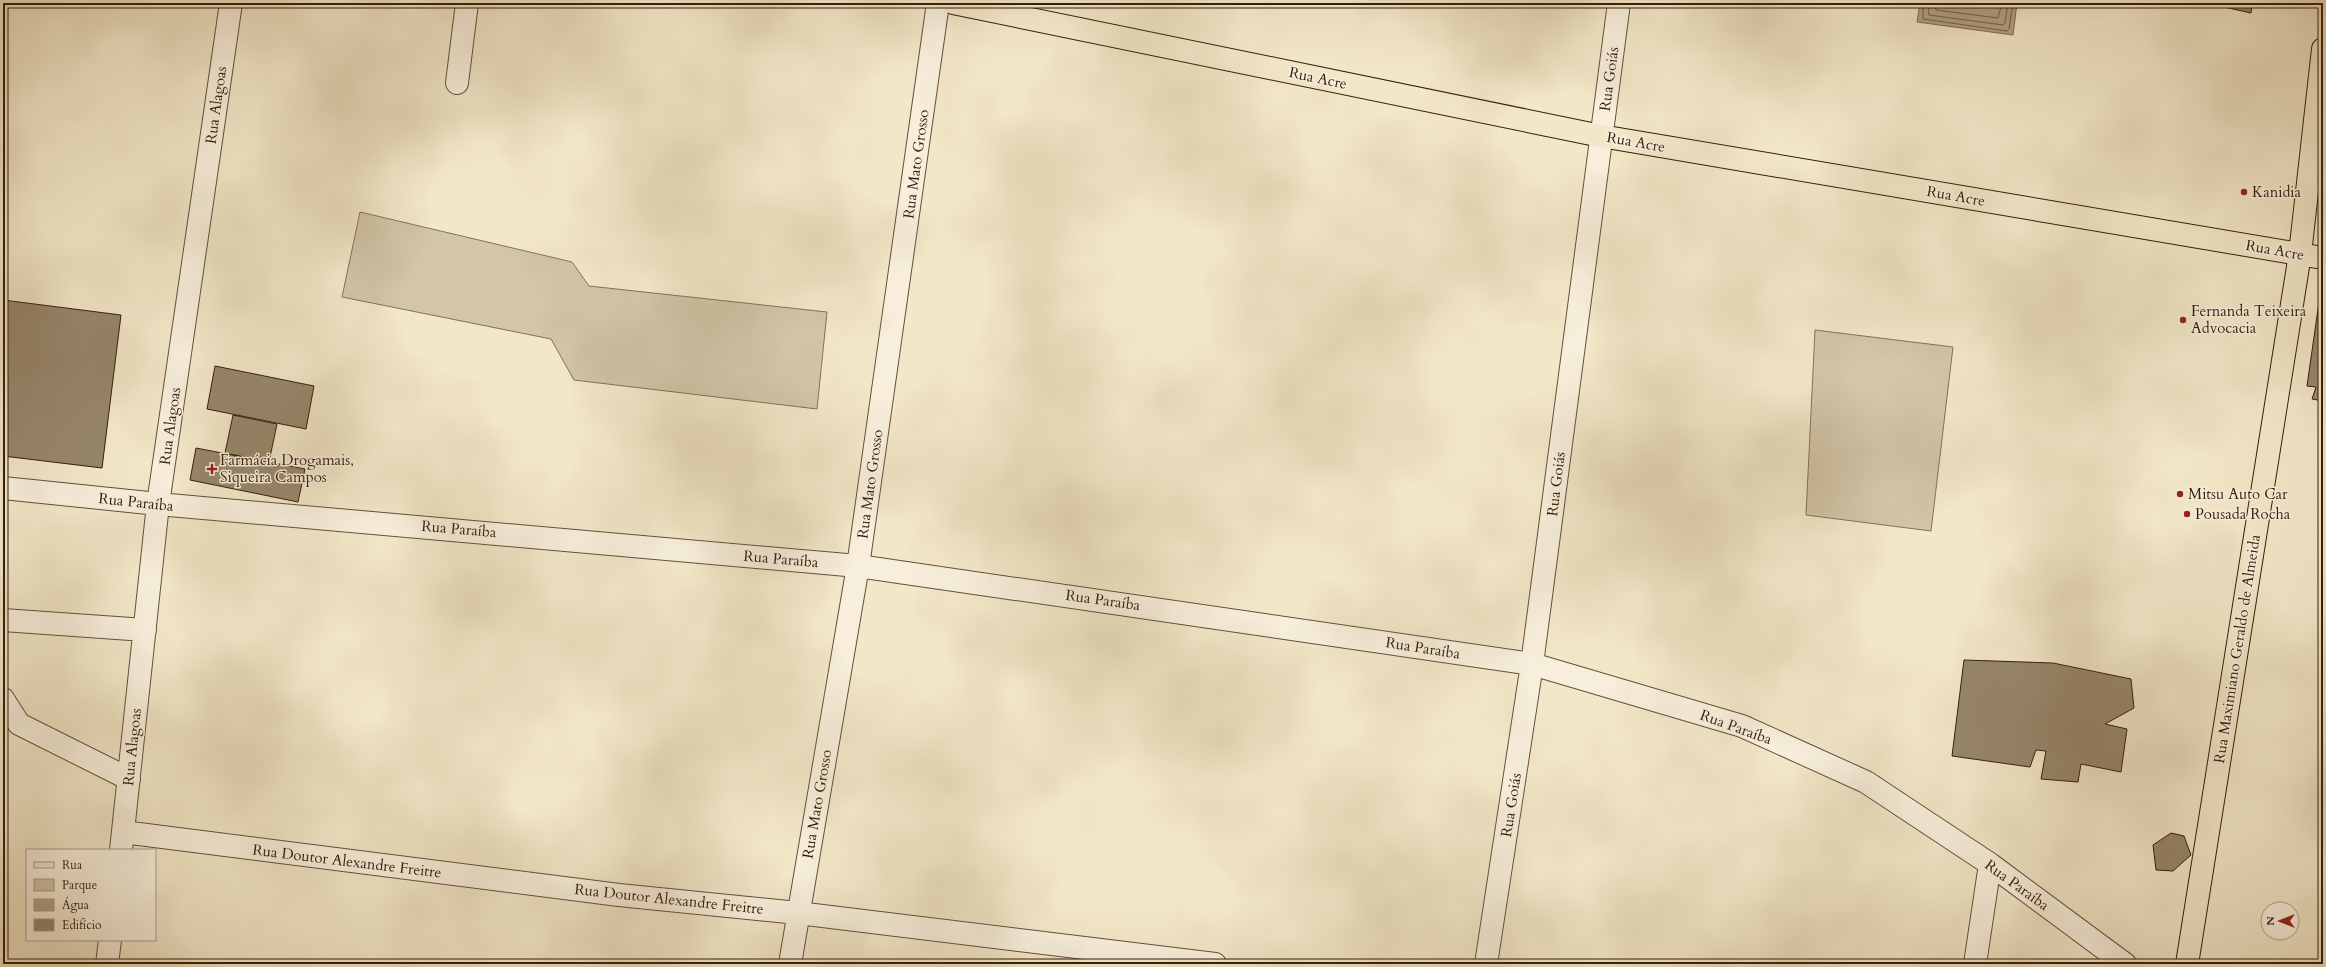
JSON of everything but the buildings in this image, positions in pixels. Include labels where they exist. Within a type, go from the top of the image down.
[{"type":"main road","name":"Rua Acre","points":[[953,3],[1602,136],[2323,258]]},
{"type":"main road","name":"Rua Maximiano Geraldo de Almeida","points":[[2187,964],[2300,254],[2323,49]]},
{"type":"street","name":"Rua Alagoas","points":[[122,841],[158,504],[231,3]]},
{"type":"street","points":[[457,83],[467,3]]},
{"type":"street","name":"Rua Mato Grosso","points":[[790,964],[858,566],[938,3]]},
{"type":"street","name":"Rua Goiás","points":[[1486,964],[1532,664],[1619,3]]},
{"type":"street","name":"Rua Paraíba","points":[[3,488],[158,504],[858,566],[1532,664],[1742,726],[1866,782],[1990,864],[2125,964]]},
{"type":"street","points":[[3,620],[145,630]]},
{"type":"street","points":[[3,699],[19,724],[129,779]]},
{"type":"street","name":"Rua Doutor Alexandre Freitre","points":[[122,841],[798,913],[1215,964]]},
{"type":"street","points":[[1975,964],[1990,864]]},
{"type":"street","points":[[107,964],[110,941]]},
{"type":"green space","points":[[360,212],[572,262],[589,286],[827,312],[817,409],[574,380],[551,339],[342,297]]},
{"type":"green space","points":[[1815,330],[1953,347],[1931,531],[1806,515]]},
{"type":"water","points":[[1920,3],[2017,3],[2013,35],[1917,22]]},
{"type":"place","name":"Kanidia","points":[[2244,192]]},
{"type":"place","name":"Fernanda Teixeira Advocacia","points":[[2183,320]]},
{"type":"place","name":"Farmácia Drogamais, Siqueira Campos","points":[[212,469]]},
{"type":"place","name":"Mitsu Auto Car","points":[[2180,494]]},
{"type":"place","name":"Pousada Rocha","points":[[2187,514]]}]
